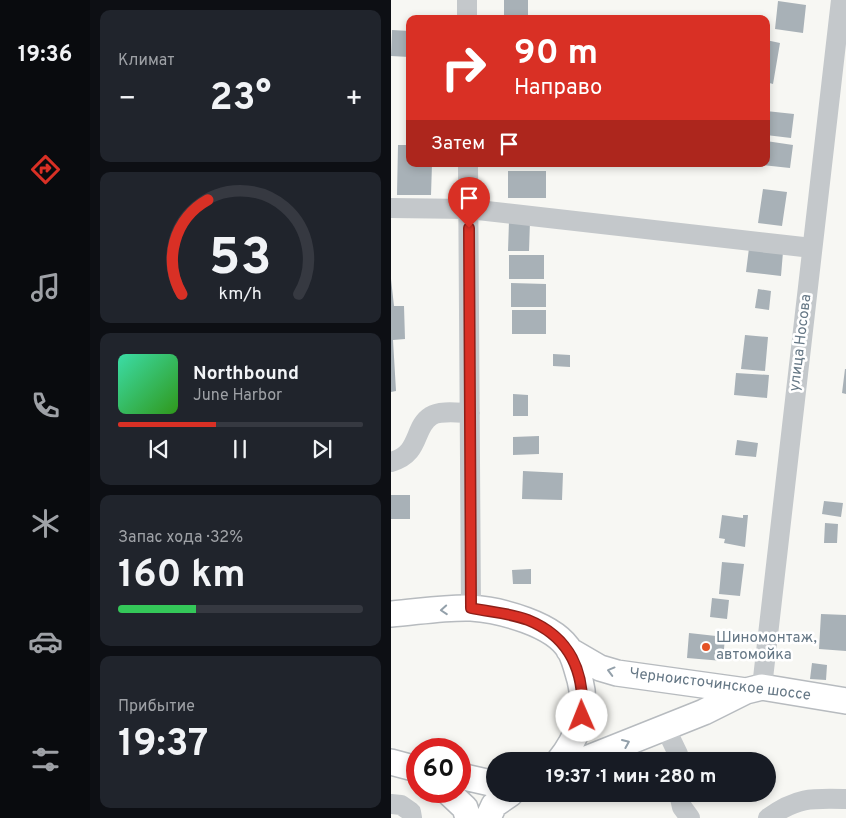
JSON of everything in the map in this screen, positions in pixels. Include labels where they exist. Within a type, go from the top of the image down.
[{"type":"main road","points":[[391,614],[471,608],[527,620],[548,630],[569,650],[581,683],[582,716],[578,731],[566,752]]},
{"type":"main road","name":"Черноисточинское шоссе","points":[[569,650],[600,668],[617,673],[846,701]]},
{"type":"main road","points":[[603,752],[704,712],[754,689]]},
{"type":"main road","points":[[471,779],[486,782]]},
{"type":"main road","points":[[488,818],[494,805],[498,802]]},
{"type":"main road","points":[[460,803],[465,808],[468,818]]},
{"type":"street","points":[[467,0],[467,15]]},
{"type":"street","name":"улица Носова","points":[[754,689],[812,248],[841,0]]},
{"type":"street","points":[[468,167],[471,608]]},
{"type":"street","points":[[391,208],[469,209],[812,248]]},
{"type":"street","points":[[391,462],[404,456],[411,449],[425,422],[433,414],[470,413]]},
{"type":"street","points":[[665,727],[677,752]]},
{"type":"street","points":[[768,818],[780,809],[808,798],[846,799]]},
{"type":"street","points":[[681,802],[690,818]]},
{"type":"street","points":[[391,804],[401,805],[411,812],[412,818]]},
{"type":"building","points":[[504,0],[528,0],[528,15],[504,15]]},
{"type":"building","points":[[778,1],[806,5],[803,33],[775,29]]},
{"type":"building","points":[[392,30],[406,31],[406,57],[391,56]]},
{"type":"building","points":[[770,41],[780,43],[773,84],[770,83]]},
{"type":"building","points":[[770,111],[794,114],[791,138],[770,135]]},
{"type":"building","points":[[770,142],[793,145],[790,168],[770,166]]},
{"type":"building","points":[[398,145],[406,145],[406,167],[432,167],[431,195],[397,195]]},
{"type":"building","points":[[508,171],[546,171],[546,198],[508,198]]},
{"type":"building","points":[[763,189],[787,192],[782,226],[758,223]]},
{"type":"building","points":[[509,221],[530,221],[529,251],[508,251]]},
{"type":"building","points":[[749,248],[783,252],[781,276],[746,272]]},
{"type":"building","points":[[509,255],[544,255],[544,279],[509,279]]},
{"type":"building","points":[[391,279],[394,306],[404,306],[405,339],[393,340],[396,391],[391,392]]},
{"type":"building","points":[[511,283],[546,284],[546,307],[511,307]]},
{"type":"building","points":[[758,289],[771,291],[769,310],[755,308]]},
{"type":"building","points":[[512,310],[546,310],[546,334],[512,334]]},
{"type":"building","points":[[745,335],[768,337],[765,371],[741,369]]},
{"type":"building","points":[[553,354],[570,355],[570,367],[553,366]]},
{"type":"building","points":[[846,369],[846,394],[842,393]]},
{"type":"building","points":[[736,373],[769,375],[767,398],[734,395]]},
{"type":"building","points":[[513,394],[528,395],[528,416],[513,416]]},
{"type":"building","points":[[539,436],[539,454],[513,455],[513,437]]},
{"type":"building","points":[[737,440],[758,443],[756,457],[735,455]]},
{"type":"building","points":[[523,471],[563,473],[562,500],[522,499]]},
{"type":"building","points":[[391,495],[410,495],[410,519],[391,519]]},
{"type":"building","points":[[824,501],[843,503],[841,517],[822,514]]},
{"type":"building","points":[[722,515],[743,518],[743,515],[748,515],[745,547],[724,543],[725,539],[719,538]]},
{"type":"building","points":[[825,523],[838,524],[837,543],[824,543]]},
{"type":"building","points":[[722,562],[744,564],[740,596],[719,594]]},
{"type":"building","points":[[531,569],[531,584],[513,584],[512,570]]},
{"type":"building","points":[[712,598],[729,600],[727,619],[710,617]]},
{"type":"building","points":[[821,614],[846,615],[846,651],[819,649]]},
{"type":"building","name":"Шиномонтаж, автомойка","points":[[689,633],[725,637],[723,661],[687,658]]},
{"type":"building","points":[[812,663],[827,665],[826,680],[810,679]]},
{"type":"place","name":"Шиномонтаж, автомойка","points":[[706,647]]},
{"type":"route","points":[[469,228],[471,608],[527,620],[548,630],[569,650],[581,683],[582,716]]}]
